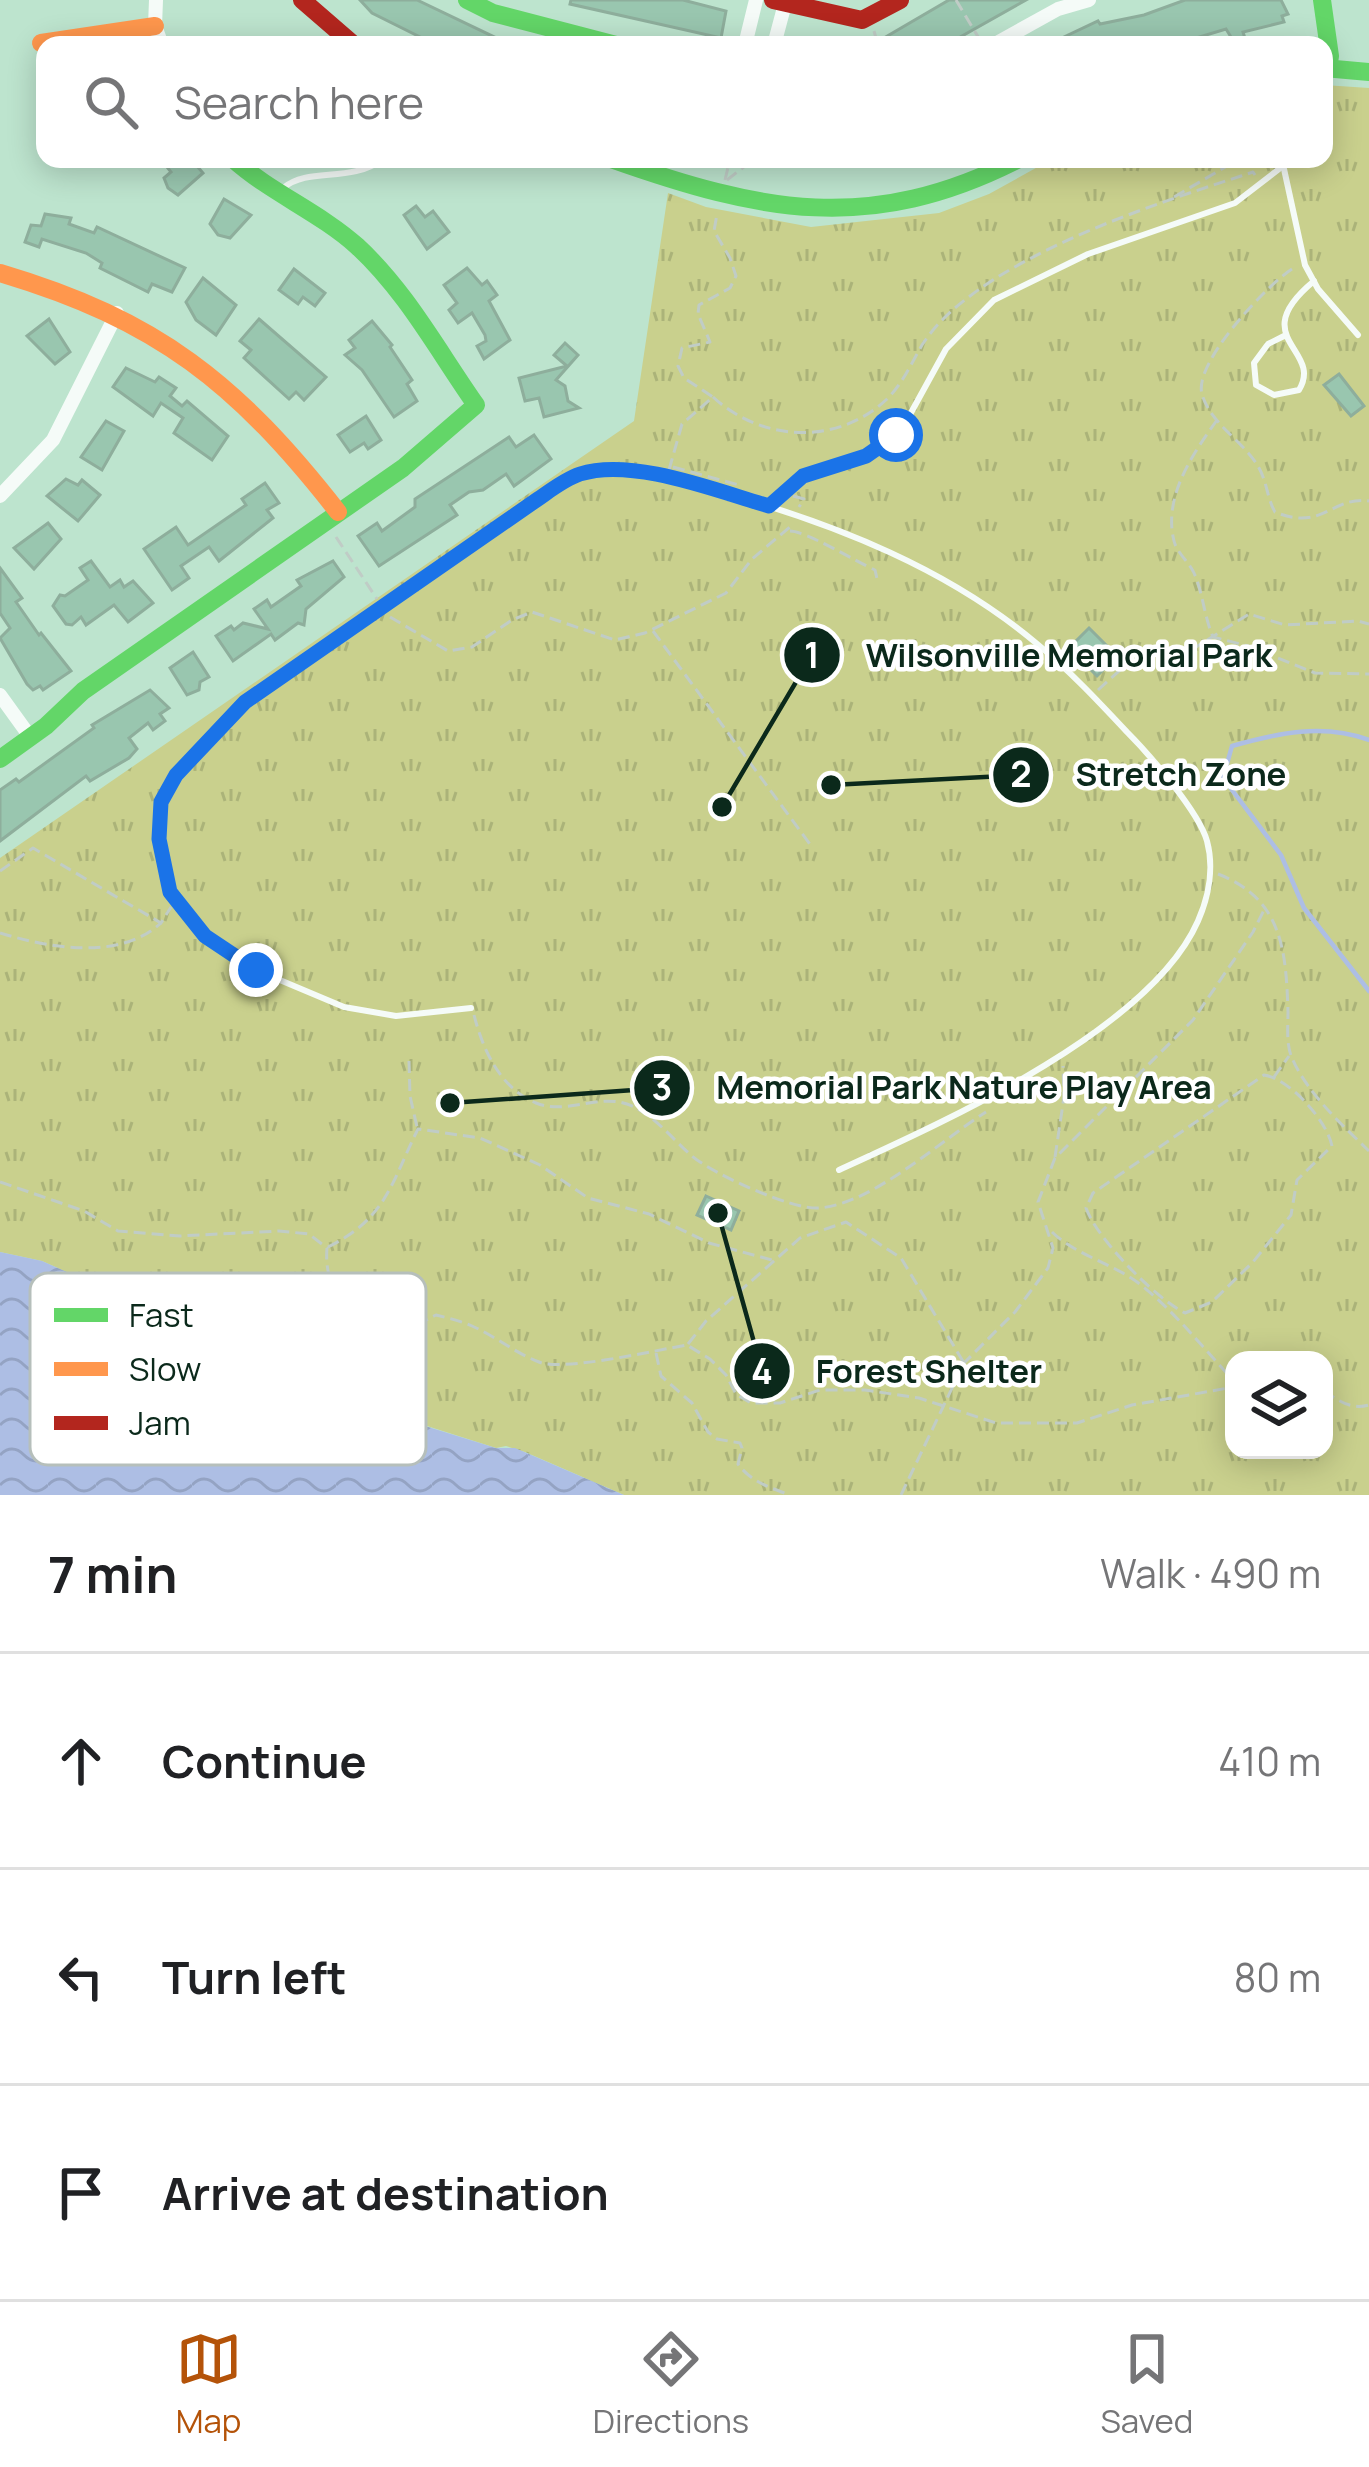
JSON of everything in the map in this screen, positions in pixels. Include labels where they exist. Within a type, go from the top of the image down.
[{"type":"street","points":[[156,0],[158,36]]},
{"type":"street","points":[[302,0],[344,36]]},
{"type":"street","points":[[467,0],[493,13],[581,36]]},
{"type":"street","points":[[747,36],[756,0]]},
{"type":"street","points":[[775,36],[781,1],[862,20],[900,0]]},
{"type":"street","points":[[1009,36],[1058,9],[1089,0]]},
{"type":"street","points":[[1309,0],[1315,36]]},
{"type":"street","points":[[1322,0],[1327,36]]},
{"type":"street","points":[[1333,69],[1369,72]]},
{"type":"street","points":[[0,760],[83,691],[422,454],[476,405],[369,257],[244,168]]},
{"type":"street","points":[[638,168],[722,196],[826,209],[941,193],[998,168]]},
{"type":"street","points":[[0,273],[58,287],[172,343],[233,391],[288,447],[338,512]]},
{"type":"street","points":[[0,496],[53,440],[116,313]]},
{"type":"street","points":[[0,695],[31,738]]},
{"type":"lane","points":[[276,195],[301,177],[347,176],[369,168]]},
{"type":"lane","points":[[769,506],[803,476],[883,447],[907,420],[946,349],[994,299],[1120,241],[1218,210],[1284,169],[1305,265],[1358,335]]},
{"type":"lane","points":[[1283,336],[1268,344],[1254,363],[1256,385],[1274,395],[1299,390],[1305,374],[1283,336],[1287,312],[1314,281]]},
{"type":"lane","points":[[472,1008],[396,1016],[344,1007],[256,970],[205,936],[175,900],[163,870],[161,802],[176,775],[245,702],[570,478],[602,470],[667,477],[858,538],[948,583],[1034,641],[1092,695],[1153,759],[1193,818],[1206,838],[1210,872],[1199,918],[1184,949],[1136,1000],[1063,1052],[948,1120],[839,1170]]},
{"type":"path","points":[[956,0],[977,36]]},
{"type":"path","points":[[728,168],[725,180],[742,168]]},
{"type":"path","points":[[1167,200],[1223,168]]},
{"type":"path","points":[[718,212],[714,231],[736,276],[730,288],[700,305],[698,314],[710,342],[682,348],[678,366],[684,378],[738,416],[778,431],[806,433],[848,424],[890,396],[945,315],[981,288],[1086,234],[1167,200],[1253,172],[1261,186]]},
{"type":"path","points":[[1296,267],[1256,298],[1202,378],[1201,393],[1259,468],[1275,512],[1291,518],[1318,518],[1351,501],[1369,501]]},
{"type":"path","points":[[671,458],[687,418],[713,397]]},
{"type":"path","points":[[1213,637],[1194,574],[1174,544],[1171,509],[1190,458],[1218,419]]},
{"type":"path","points":[[669,466],[740,485]]},
{"type":"path","points":[[389,617],[448,651],[472,647],[532,612],[615,640],[652,630],[726,593],[752,559],[789,530],[804,499],[782,493]]},
{"type":"path","points":[[789,530],[810,534],[823,546],[875,570],[878,583]]},
{"type":"path","points":[[335,535],[378,601]]},
{"type":"path","points":[[1092,695],[1137,656],[1150,650],[1188,649],[1249,614],[1285,625],[1369,624]]},
{"type":"path","points":[[652,630],[812,848]]},
{"type":"path","points":[[1213,637],[1315,673],[1369,674]]},
{"type":"path","points":[[0,871],[33,848],[161,923]]},
{"type":"path","points":[[1210,872],[1243,886],[1279,933],[1286,956],[1290,1055],[1353,1140],[1369,1151]]},
{"type":"path","points":[[0,933],[40,945],[106,947],[142,940],[161,923],[175,900]]},
{"type":"path","points":[[1055,1158],[1193,1020],[1264,908]]},
{"type":"path","points":[[472,1008],[485,1052],[500,1074],[535,1102],[558,1107],[604,1100],[628,1104],[715,1171],[814,1209],[843,1204],[870,1191],[991,1109]]},
{"type":"path","points":[[901,1495],[964,1363],[1015,1312],[1048,1268],[1053,1248],[1038,1202],[1055,1158],[1064,1097],[1063,1052]]},
{"type":"path","points":[[1274,1077],[1290,1055]]},
{"type":"path","points":[[327,1248],[378,1214],[418,1129],[410,1096],[409,1060]]},
{"type":"path","points":[[1274,1077],[1330,1134],[1332,1146],[1297,1180],[1292,1215],[1212,1302],[1191,1312],[1175,1308],[1102,1236],[1086,1208],[1093,1193],[1254,1080],[1274,1077]]},
{"type":"path","points":[[1318,1120],[1329,1108]]},
{"type":"path","points":[[418,1129],[480,1138],[540,1165],[588,1198],[649,1214],[709,1243],[772,1260]]},
{"type":"path","points":[[0,1182],[84,1211],[118,1231],[309,1234],[327,1248]]},
{"type":"path","points":[[687,1346],[706,1321],[800,1238],[846,1222],[901,1258],[964,1363]]},
{"type":"path","points":[[1048,1228],[1069,1248],[1114,1267],[1143,1287],[1225,1374]]},
{"type":"path","points":[[326,1273],[327,1248]]},
{"type":"path","points":[[426,1320],[436,1315],[472,1325],[543,1365],[610,1356],[632,1358],[687,1346],[710,1359],[736,1394],[751,1403],[780,1402],[820,1390],[865,1390],[919,1398],[996,1423],[1060,1424],[1225,1386]]},
{"type":"path","points":[[656,1351],[661,1376],[692,1403],[708,1432],[717,1439],[740,1443],[742,1470],[769,1489],[790,1495]]},
{"type":"path","points":[[1333,1397],[1359,1408],[1369,1405]]},
{"type":"green space","points":[[1333,86],[1369,88],[1369,1495],[624,1495],[525,1452],[426,1426],[426,1273],[69,1273],[42,1261],[0,1252],[0,858],[634,421],[668,193],[706,207],[811,227],[939,213],[989,194],[1036,168],[1333,168]]},
{"type":"water","points":[[0,1252],[42,1261],[69,1273],[30,1273],[30,1465],[426,1465],[426,1426],[496,1448],[515,1448],[624,1495],[0,1495]]},
{"type":"building","points":[[360,0],[417,0],[492,36],[418,36],[372,13]]},
{"type":"building","points":[[571,0],[683,0],[726,11],[721,36],[712,36],[570,4]]},
{"type":"building","points":[[949,0],[1026,0],[962,36],[887,36]]},
{"type":"building","points":[[1185,0],[1281,0],[1288,14],[1282,16],[1284,22],[1243,32],[1244,36],[1230,36],[1226,29],[1203,36],[1066,36],[1098,21],[1144,15]]},
{"type":"building","points":[[168,168],[199,168],[203,173],[178,195],[164,178],[171,172]]},
{"type":"building","points":[[224,199],[251,215],[230,238],[218,235],[210,224]]},
{"type":"building","points":[[416,206],[425,217],[433,211],[449,232],[427,249],[404,215]]},
{"type":"building","points":[[45,214],[71,218],[69,224],[94,233],[97,227],[185,268],[172,292],[152,284],[148,292],[100,268],[102,263],[86,253],[42,239],[39,247],[25,242],[31,225],[41,226]]},
{"type":"building","points":[[467,268],[482,285],[487,281],[497,295],[489,301],[510,340],[484,359],[477,346],[486,341],[485,335],[472,313],[458,323],[449,310],[457,303],[444,285]]},
{"type":"building","points":[[294,269],[325,293],[315,306],[303,297],[298,304],[279,290]]},
{"type":"building","points":[[203,278],[236,305],[216,335],[196,320],[186,302]]},
{"type":"building","points":[[49,319],[70,352],[55,364],[27,336]]},
{"type":"building","points":[[259,319],[326,377],[304,400],[296,392],[289,399],[244,358],[251,350],[240,341]]},
{"type":"building","points":[[372,321],[412,380],[407,384],[417,401],[394,417],[362,370],[345,355],[355,348],[349,340]]},
{"type":"building","points":[[565,343],[578,355],[556,380],[565,386],[568,401],[579,408],[544,417],[539,398],[525,401],[519,378],[567,366],[554,355]]},
{"type":"building","points":[[126,368],[155,382],[159,377],[176,388],[170,396],[182,406],[187,401],[228,436],[212,460],[174,433],[183,418],[161,403],[153,416],[113,387]]},
{"type":"building","points":[[1339,374],[1364,406],[1351,416],[1324,385]]},
{"type":"building","points":[[366,416],[381,440],[368,449],[364,443],[350,452],[338,435]]},
{"type":"building","points":[[106,421],[124,431],[102,470],[81,457]]},
{"type":"building","points":[[534,435],[551,459],[514,486],[506,474],[483,490],[469,492],[450,505],[457,515],[379,566],[358,536],[377,523],[382,531],[415,507],[415,499],[509,437],[516,447]]},
{"type":"building","points":[[66,479],[78,485],[82,480],[100,495],[78,521],[47,496]]},
{"type":"building","points":[[265,483],[279,503],[267,510],[273,518],[219,561],[209,547],[181,566],[189,578],[172,590],[144,549],[176,527],[188,545],[246,505],[242,499]]},
{"type":"building","points":[[48,523],[61,539],[34,569],[14,548]]},
{"type":"building","points":[[91,561],[110,587],[120,580],[124,587],[133,581],[153,603],[128,622],[114,605],[86,625],[81,617],[66,624],[53,606],[60,595],[88,580],[80,568]]},
{"type":"building","points":[[333,561],[344,577],[306,609],[304,625],[298,623],[275,640],[271,634],[233,661],[216,636],[243,623],[268,629],[254,609],[267,600],[271,607],[301,586],[297,580]]},
{"type":"building","points":[[0,568],[22,598],[16,602],[71,671],[43,690],[27,684],[0,638],[10,628],[0,613]]},
{"type":"building","points":[[1089,628],[1117,656],[1097,676],[1069,648]]},
{"type":"building","points":[[193,652],[209,677],[200,682],[199,690],[187,695],[170,668]]},
{"type":"building","points":[[150,690],[169,708],[160,714],[165,721],[153,730],[148,723],[129,738],[137,749],[129,758],[90,781],[86,776],[0,841],[0,790],[16,779],[19,782],[92,725]]},
{"type":"building","points":[[706,1196],[739,1211],[731,1230],[697,1215]]},
{"type":"waterway","points":[[1369,740],[1318,731],[1249,741],[1232,746],[1223,778],[1281,855],[1304,908],[1369,991]]},
{"type":"traffic: fast","points":[[467,0],[493,13],[581,36]]},
{"type":"traffic: fast","points":[[1322,0],[1327,36]]},
{"type":"traffic: fast","points":[[1333,69],[1369,72]]},
{"type":"traffic: fast","points":[[0,759],[46,726],[83,691],[403,468],[476,405],[375,264],[342,234],[245,168]]},
{"type":"traffic: fast","points":[[638,168],[717,192],[815,207],[913,199],[999,168]]},
{"type":"traffic: slow","points":[[88,36],[155,26]]},
{"type":"traffic: slow","points":[[0,273],[105,312],[190,362],[265,427],[338,512]]},
{"type":"traffic: jam","points":[[302,0],[344,36]]},
{"type":"traffic: jam","points":[[773,0],[862,20],[900,0]]},
{"type":"place","name":"Stretch Zone","points":[[831,785]]},
{"type":"place","name":"Wilsonville Memorial Park","points":[[722,807]]},
{"type":"place","name":"Memorial Park Nature Play Area","points":[[450,1103]]},
{"type":"place","name":"Forest Shelter","points":[[718,1213]]},
{"type":"route","points":[[256,970],[205,936],[175,900],[163,870],[159,839],[161,802],[176,775],[245,702],[582,473],[602,470],[667,477],[769,506],[803,476],[866,456],[896,435]]}]
